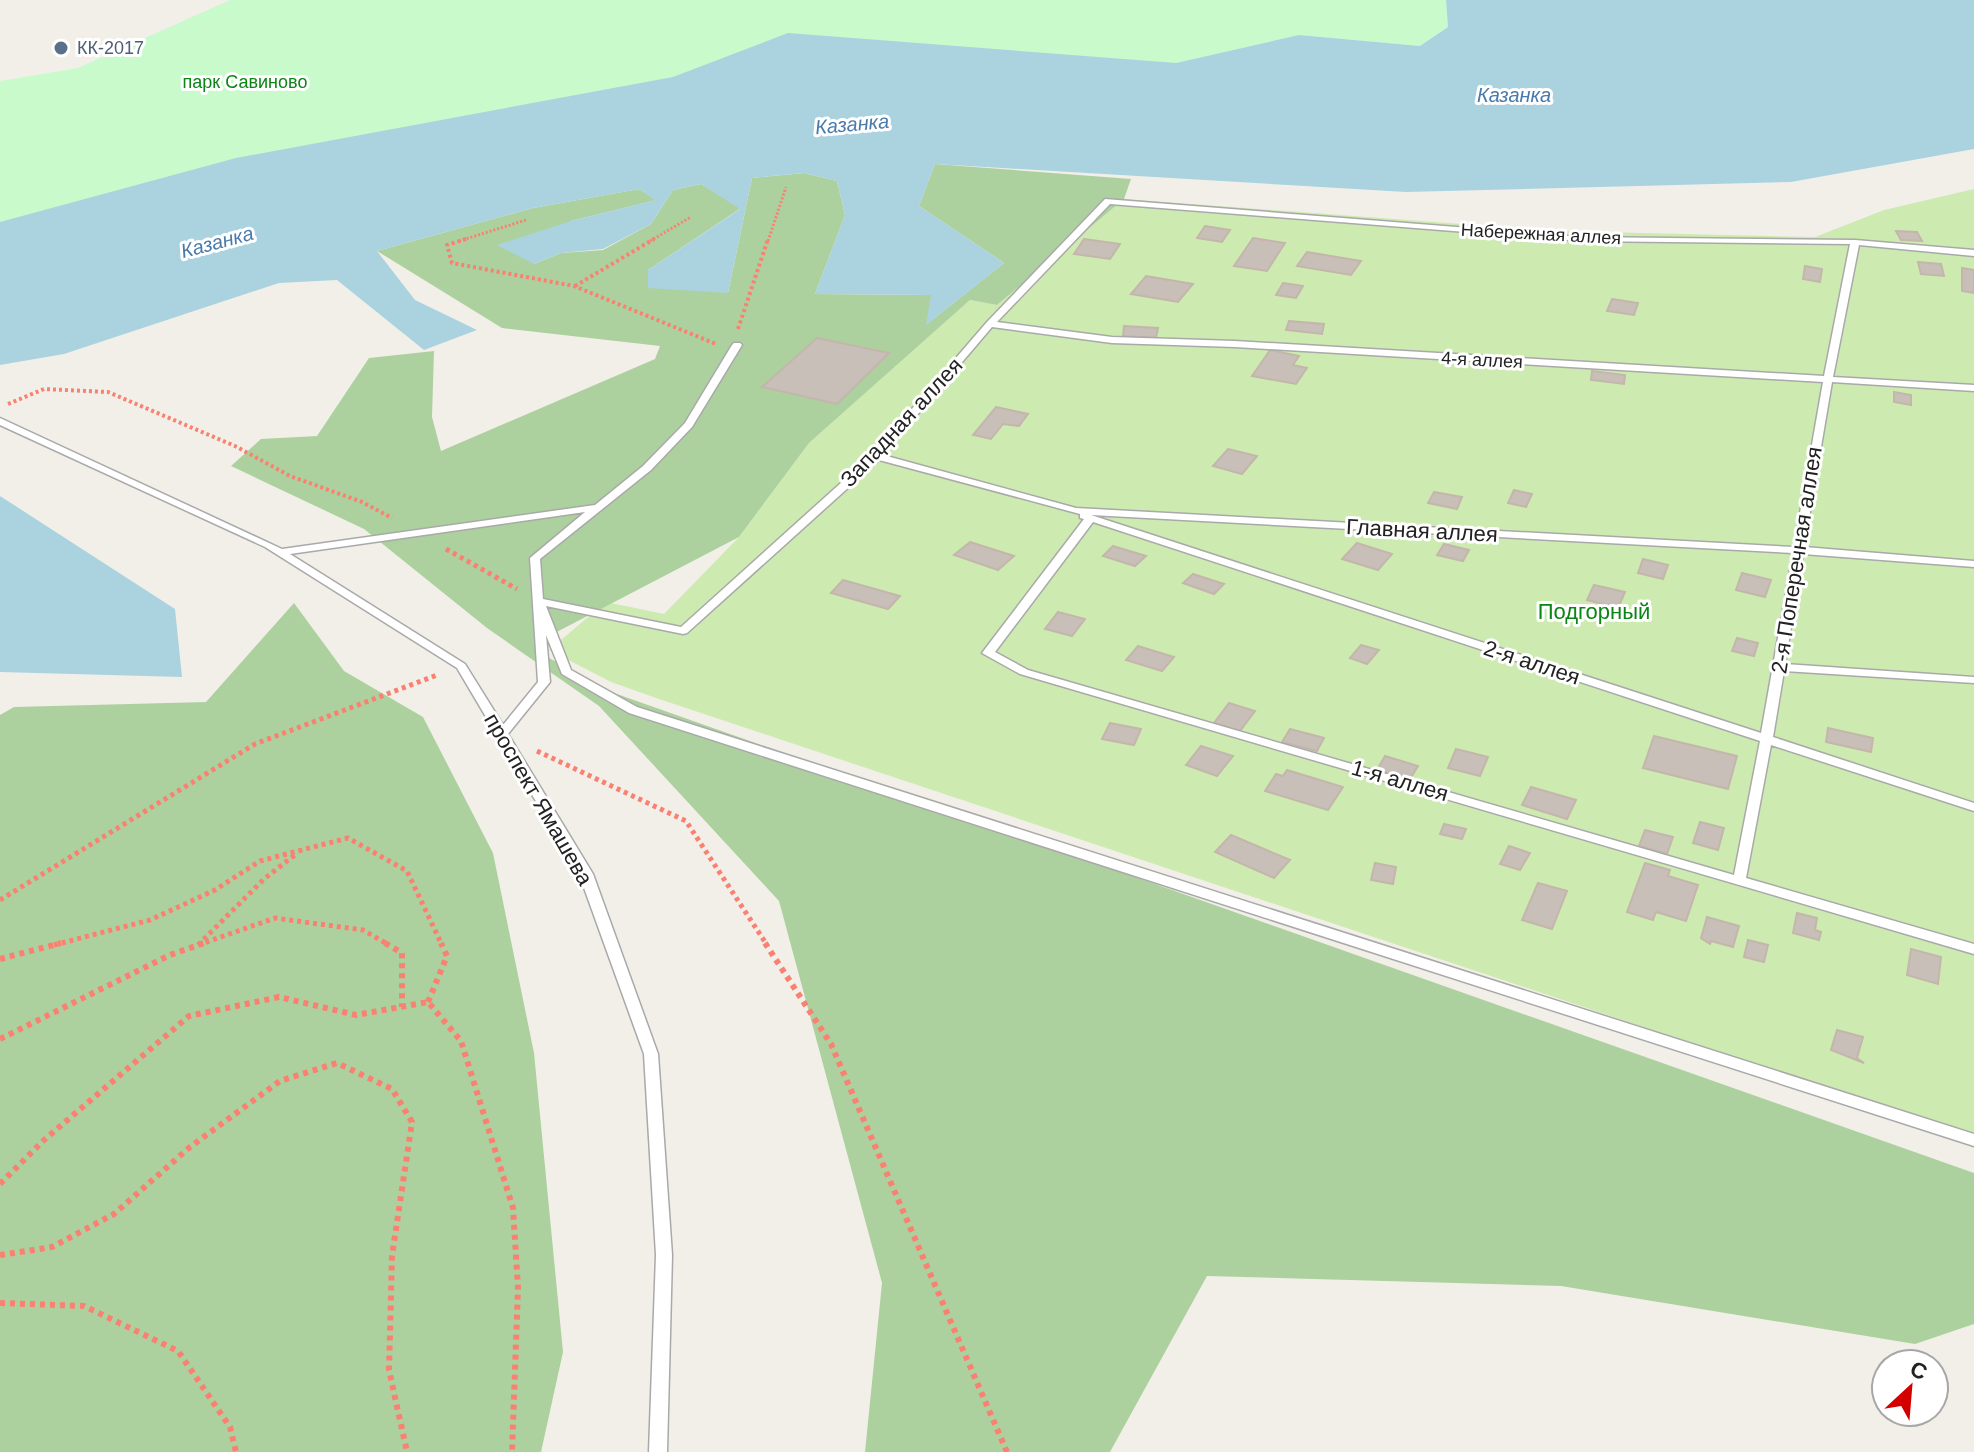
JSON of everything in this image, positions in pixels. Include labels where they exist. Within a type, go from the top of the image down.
[{"type":"lane","name":"Набережная аллея","points":[[1108,201],[1581,239],[1855,242],[1950,252],[1974,244]]},
{"type":"lane","name":"Западная аллея","points":[[539,601],[683,631],[877,456],[990,324],[1108,201]]},
{"type":"lane","name":"2-я Поперечная аллея","points":[[1740,878],[1768,739],[1825,378],[1855,242]]},
{"type":"lane","points":[[1950,252],[1974,253]]},
{"type":"lane","name":"4-я аллея","points":[[990,324],[1112,340],[1235,344],[1974,388]]},
{"type":"lane","points":[[502,734],[544,682],[535,558],[647,468],[689,425],[737,340]]},
{"type":"lane","name":"проспект Ямашева","points":[[0,421],[280,552],[461,666],[586,874],[651,1054],[664,1255],[658,1452]]},
{"type":"lane","name":"Главная аллея","points":[[877,456],[1076,511],[1797,550],[1974,564]]},
{"type":"lane","points":[[280,552],[595,508]]},
{"type":"lane","name":"2-я аллея","points":[[1076,511],[1089,520],[1974,807]]},
{"type":"lane","name":"1-я аллея","points":[[1089,520],[988,653],[1024,672],[1740,878],[1974,949]]},
{"type":"lane","points":[[539,601],[566,672],[633,710],[1974,1140]]},
{"type":"lane","points":[[1779,667],[1974,680]]},
{"type":"path","points":[[737,340],[786,187]]},
{"type":"path","points":[[574,286],[691,217]]},
{"type":"path","points":[[526,220],[447,245],[452,263],[574,286],[717,344]]},
{"type":"path","points":[[0,407],[44,389],[108,392],[235,446],[290,476],[362,502],[398,522]]},
{"type":"path","points":[[435,543],[539,601]]},
{"type":"path","points":[[0,900],[255,744],[461,666]]},
{"type":"path","points":[[502,734],[686,821],[831,1044],[1007,1452]]},
{"type":"path","points":[[0,959],[150,920],[215,890],[260,861],[348,838],[407,871],[447,956],[428,1002]]},
{"type":"path","points":[[197,945],[264,879],[300,851]]},
{"type":"path","points":[[0,1039],[170,955],[275,918],[363,930],[402,953],[402,1007]]},
{"type":"path","points":[[0,1184],[44,1140],[189,1016],[279,997],[356,1015],[428,1002]]},
{"type":"path","points":[[428,1002],[461,1041],[513,1208],[518,1288],[512,1452]]},
{"type":"path","points":[[0,1255],[52,1247],[114,1214],[190,1147],[280,1081],[337,1063],[392,1089],[412,1122],[392,1256],[389,1370],[407,1452]]},
{"type":"path","points":[[0,1303],[84,1306],[178,1351],[230,1427],[236,1452]]},
{"type":"green space","name":"парк Савиново","points":[[230,0],[1446,0],[1448,27],[1420,46],[1299,35],[1176,63],[0,230],[0,81],[78,68]]},
{"type":"green space","points":[[935,164],[1131,179],[1124,199],[997,305],[970,300],[809,443],[739,537],[549,636],[538,652],[614,693],[1974,1173],[1974,1324],[1915,1344],[1561,1286],[1207,1276],[1110,1452],[865,1452],[882,1283],[779,901],[599,706],[487,628],[364,529],[231,466],[261,439],[317,436],[369,358],[434,351],[432,417],[441,451],[655,359],[660,346],[502,328],[377,251],[533,208],[639,189],[656,200],[571,221],[534,264],[561,253],[603,250],[651,224],[673,190],[701,184],[741,208],[648,270],[728,293],[752,178],[804,173],[837,181],[845,215],[815,294],[932,295],[927,324],[1004,263],[919,206]]},
{"type":"green space","name":"Подгорный","points":[[1974,189],[1974,1137],[659,699],[611,682],[549,650],[606,602],[664,614],[739,537],[809,443],[970,300],[997,305],[1124,199],[1558,231],[1815,237],[1884,210]]},
{"type":"green space","points":[[294,603],[344,671],[423,717],[493,853],[534,1053],[563,1352],[541,1452],[0,1452],[0,715],[14,707],[206,702]]},
{"type":"water","name":"Казанка","points":[[1446,0],[1974,0],[1974,149],[1791,182],[1406,192],[935,164],[919,206],[1004,263],[926,325],[931,295],[815,294],[845,215],[837,181],[804,173],[752,178],[728,293],[648,288],[648,270],[740,209],[701,184],[673,190],[651,224],[603,249],[561,253],[534,264],[497,245],[571,221],[655,200],[639,189],[533,208],[377,251],[415,300],[477,330],[424,350],[337,280],[279,283],[64,354],[0,365],[0,222],[236,158],[673,77],[788,33],[1176,63],[1299,35],[1420,46],[1448,27]]},
{"type":"water","points":[[0,496],[175,609],[182,677],[0,672]]},
{"type":"building","points":[[1205,226],[1230,230],[1222,242],[1197,238]]},
{"type":"building","points":[[1896,231],[1917,232],[1922,241],[1901,240]]},
{"type":"building","points":[[1253,238],[1285,243],[1267,271],[1234,266]]},
{"type":"building","points":[[1084,239],[1120,244],[1110,259],[1074,254]]},
{"type":"building","points":[[1307,252],[1361,261],[1351,275],[1297,266]]},
{"type":"building","points":[[1918,262],[1941,264],[1944,276],[1921,274]]},
{"type":"building","points":[[1805,266],[1822,269],[1820,282],[1803,279]]},
{"type":"building","points":[[1962,268],[1974,270],[1974,293],[1962,291]]},
{"type":"building","points":[[1146,276],[1193,284],[1178,302],[1131,294]]},
{"type":"building","points":[[1283,283],[1303,286],[1296,298],[1276,295]]},
{"type":"building","points":[[1612,299],[1638,303],[1634,315],[1607,311]]},
{"type":"building","points":[[1289,321],[1324,324],[1322,334],[1286,330]]},
{"type":"building","points":[[1124,326],[1158,328],[1156,338],[1123,336]]},
{"type":"building","points":[[817,338],[889,353],[837,404],[762,387]]},
{"type":"building","points":[[1270,350],[1299,356],[1293,365],[1307,368],[1296,384],[1252,376]]},
{"type":"building","points":[[1592,371],[1625,375],[1624,384],[1591,380]]},
{"type":"building","points":[[1894,392],[1911,395],[1911,405],[1894,402]]},
{"type":"building","points":[[996,407],[1028,414],[1019,426],[1003,424],[991,439],[973,435]]},
{"type":"building","points":[[1228,449],[1257,456],[1242,474],[1213,466]]},
{"type":"building","points":[[1514,490],[1532,494],[1526,507],[1508,503]]},
{"type":"building","points":[[1434,492],[1462,497],[1457,509],[1428,503]]},
{"type":"building","points":[[970,542],[1014,556],[998,570],[954,555]]},
{"type":"building","points":[[1357,543],[1392,554],[1378,570],[1342,559]]},
{"type":"building","points":[[1444,544],[1469,550],[1463,561],[1437,555]]},
{"type":"building","points":[[1113,546],[1146,556],[1135,566],[1103,556]]},
{"type":"building","points":[[1643,559],[1668,565],[1663,579],[1638,573]]},
{"type":"building","points":[[1742,573],[1771,580],[1765,597],[1736,590]]},
{"type":"building","points":[[1193,574],[1224,584],[1214,594],[1183,583]]},
{"type":"building","points":[[843,580],[900,596],[888,609],[831,593]]},
{"type":"building","points":[[1594,585],[1625,592],[1618,608],[1587,600]]},
{"type":"building","points":[[1058,612],[1085,619],[1072,636],[1045,629]]},
{"type":"building","points":[[1737,638],[1758,643],[1754,656],[1732,651]]},
{"type":"building","points":[[1361,645],[1379,650],[1367,664],[1350,658]]},
{"type":"building","points":[[1138,646],[1174,657],[1162,671],[1126,660]]},
{"type":"building","points":[[1229,703],[1255,711],[1240,731],[1214,723]]},
{"type":"building","points":[[1110,723],[1141,729],[1134,745],[1102,739]]},
{"type":"building","points":[[1828,728],[1873,738],[1871,752],[1826,742]]},
{"type":"building","points":[[1290,729],[1324,738],[1317,751],[1282,742]]},
{"type":"building","points":[[1654,736],[1737,756],[1728,789],[1643,768]]},
{"type":"building","points":[[1201,746],[1233,756],[1217,776],[1186,765]]},
{"type":"building","points":[[1456,749],[1488,757],[1480,776],[1448,768]]},
{"type":"building","points":[[1385,756],[1418,766],[1410,779],[1377,770]]},
{"type":"building","points":[[1287,770],[1343,787],[1328,810],[1265,791],[1276,774],[1283,776]]},
{"type":"building","points":[[1531,787],[1576,800],[1567,819],[1522,805]]},
{"type":"building","points":[[1700,822],[1724,828],[1718,850],[1693,843]]},
{"type":"building","points":[[1444,824],[1466,829],[1462,839],[1440,834]]},
{"type":"building","points":[[1645,830],[1673,837],[1667,854],[1639,846]]},
{"type":"building","points":[[1231,835],[1290,860],[1274,878],[1215,852]]},
{"type":"building","points":[[1509,846],[1530,853],[1520,870],[1500,864]]},
{"type":"building","points":[[1375,863],[1396,867],[1393,884],[1371,880]]},
{"type":"building","points":[[1645,863],[1670,870],[1668,876],[1698,885],[1686,921],[1656,912],[1653,920],[1627,912]]},
{"type":"building","points":[[1538,883],[1567,891],[1552,929],[1522,920]]},
{"type":"building","points":[[1797,913],[1817,918],[1815,930],[1821,932],[1819,940],[1793,933]]},
{"type":"building","points":[[1707,917],[1739,926],[1733,947],[1711,941],[1710,944],[1701,938]]},
{"type":"building","points":[[1748,940],[1768,945],[1764,962],[1744,957]]},
{"type":"building","points":[[1911,949],[1941,957],[1938,984],[1907,975]]},
{"type":"building","points":[[1837,1030],[1863,1037],[1857,1058],[1864,1063],[1831,1050]]},
{"type":"place","name":"КК-2017","points":[[61,48]]}]
